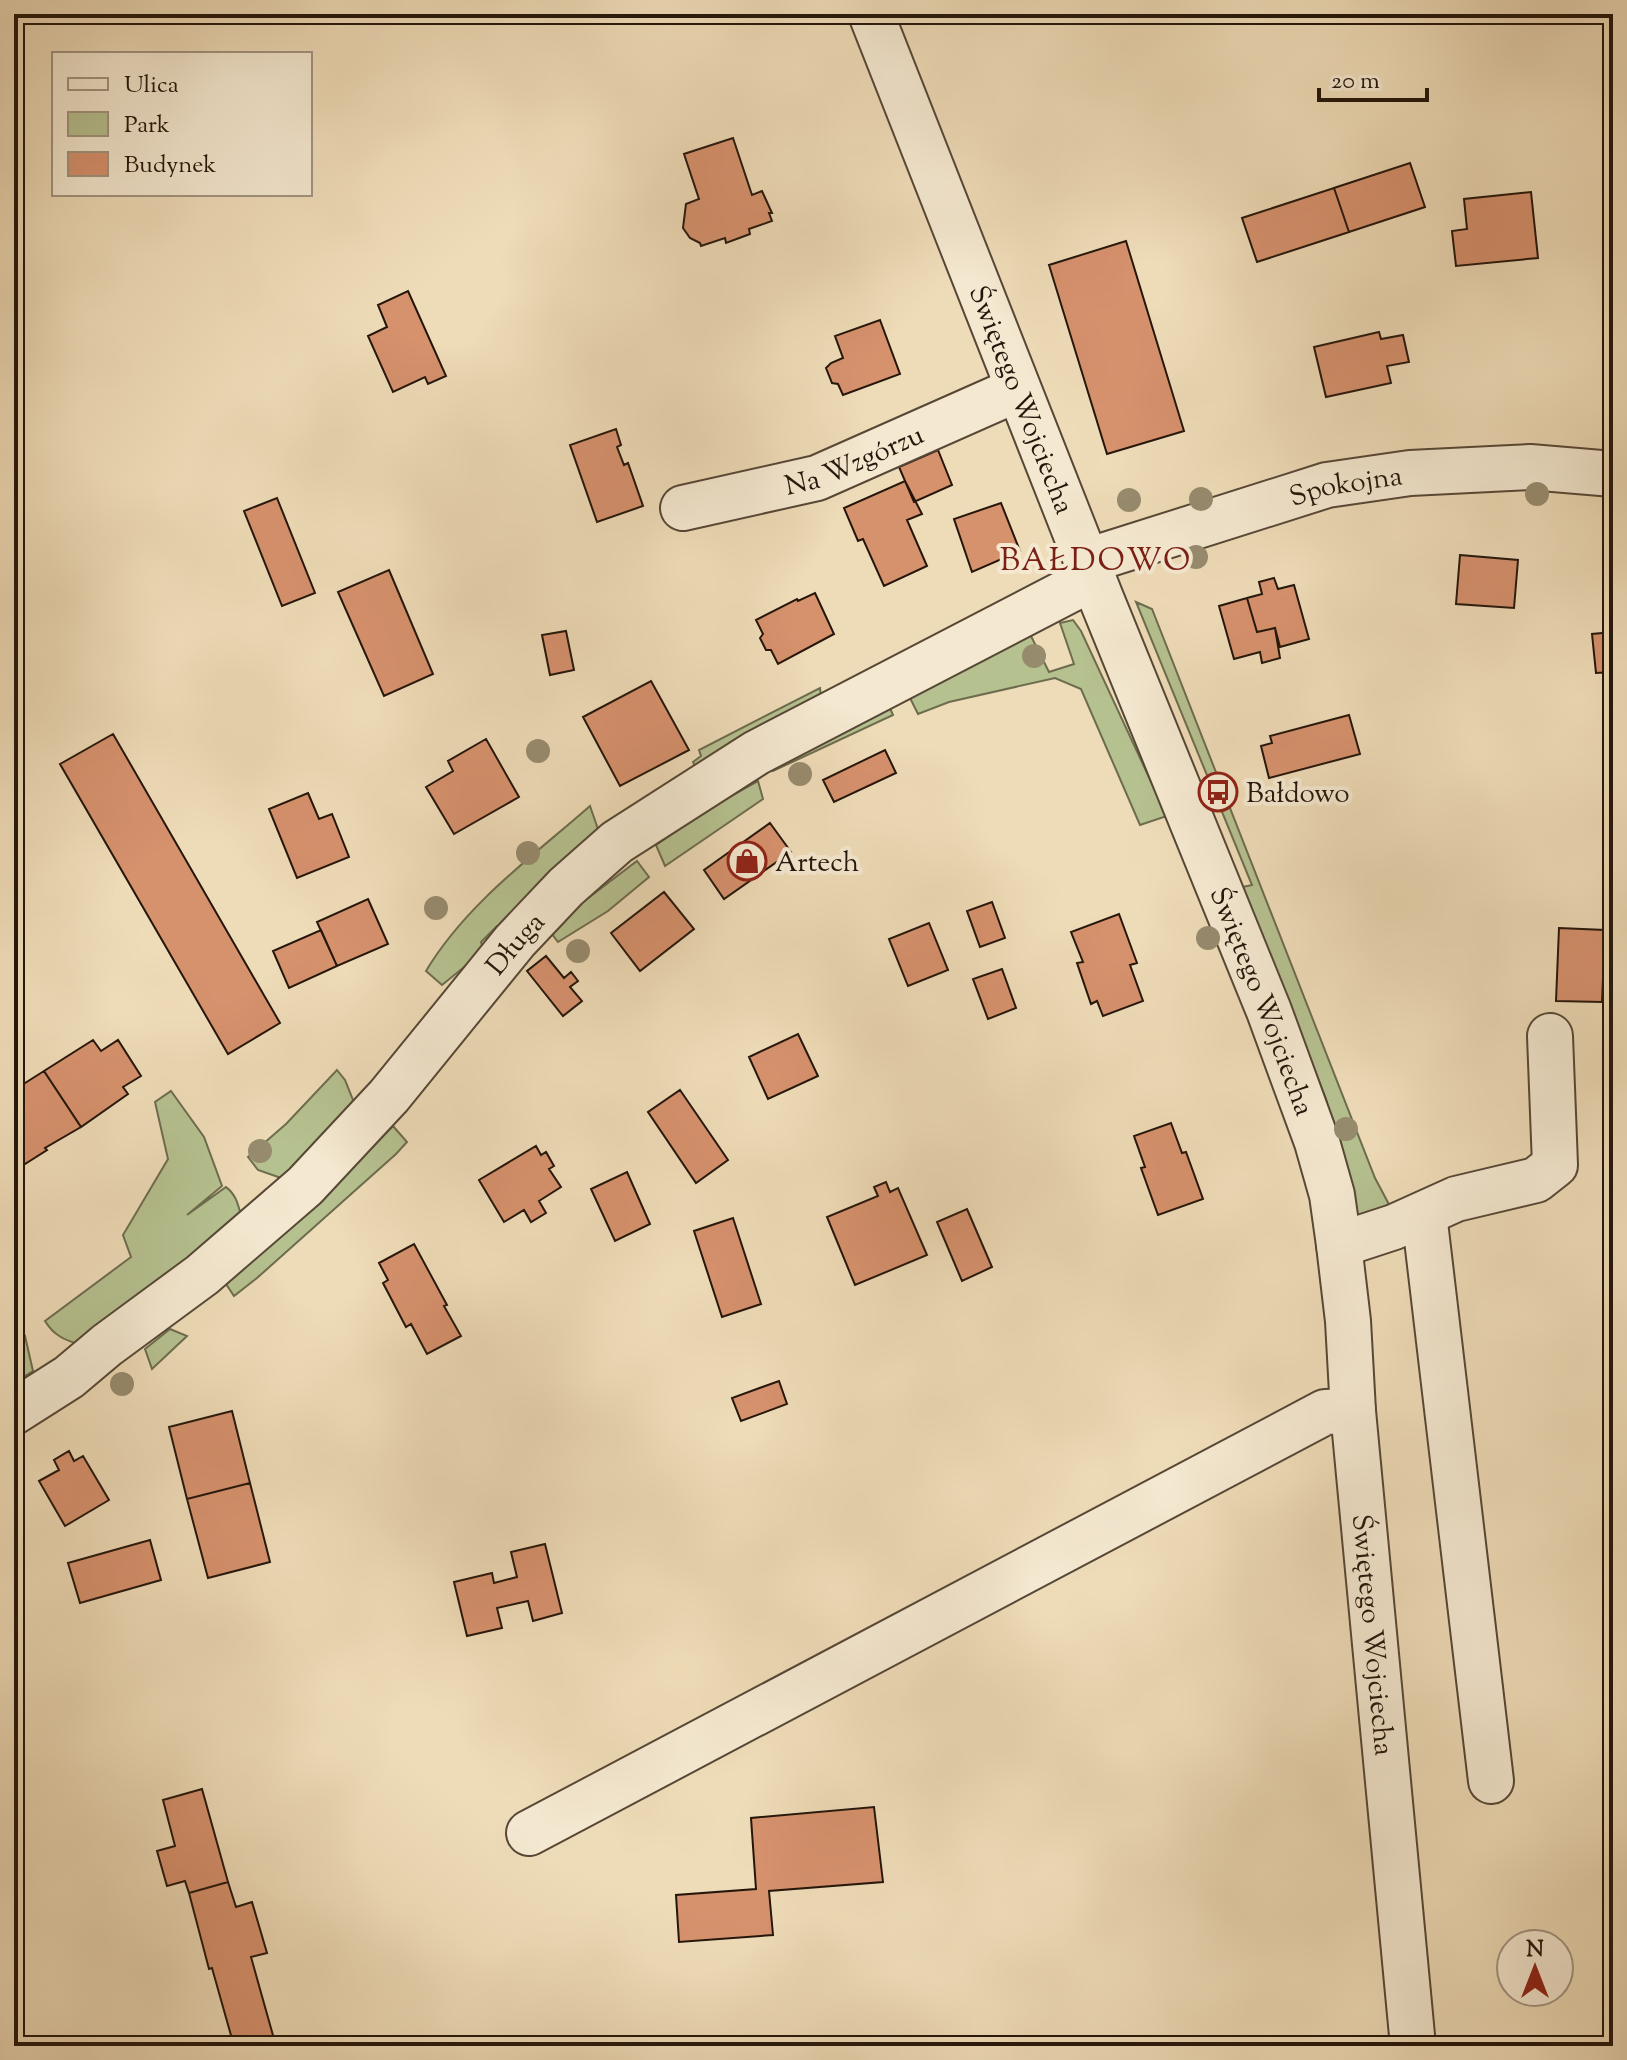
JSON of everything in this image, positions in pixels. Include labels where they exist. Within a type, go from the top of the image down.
[{"type":"street","name":"Świętego Wojciecha","points":[[871,14],[1090,570],[1269,1011],[1317,1142],[1332,1195],[1348,1321],[1353,1411],[1413,2046]]},
{"type":"street","name":"Na Wzgórzu","points":[[683,508],[817,478],[1018,389]]},
{"type":"street","name":"Spokojna","points":[[1090,570],[1327,485],[1410,473],[1530,467],[1613,474]]},
{"type":"street","name":"Długa","points":[[14,1412],[69,1377],[202,1275],[305,1186],[389,1096],[515,941],[566,887],[617,842],[756,753],[1090,570]]},
{"type":"street","points":[[1339,1245],[1394,1227],[1456,1199],[1536,1180],[1555,1165],[1550,1036]]},
{"type":"street","points":[[1424,1214],[1491,1781]]},
{"type":"street","points":[[529,1833],[1325,1412],[1353,1411]]},
{"type":"green space","points":[[1136,602],[1152,609],[1375,1178],[1393,1212],[1368,1221],[1357,1214],[1326,1099],[1282,987],[1238,888],[1252,885]]},
{"type":"green space","points":[[1073,620],[1081,631],[1167,816],[1140,825],[1081,689],[1055,678],[949,702],[918,714],[909,696],[1030,634],[1049,672],[1074,664],[1060,623]]},
{"type":"green space","points":[[820,688],[821,697],[696,768],[693,762],[701,756],[699,750]]},
{"type":"green space","points":[[889,706],[893,715],[773,771],[771,766]]},
{"type":"green space","points":[[758,781],[763,799],[665,866],[656,845],[711,807]]},
{"type":"green space","points":[[590,806],[599,832],[504,926],[497,926],[481,942],[484,951],[442,985],[426,971],[460,924],[480,903]]},
{"type":"green space","points":[[637,861],[649,877],[608,911],[558,942],[552,934],[579,905]]},
{"type":"green space","points":[[337,1070],[353,1100],[348,1113],[284,1179],[258,1170],[248,1157],[286,1124]]},
{"type":"green space","points":[[171,1091],[204,1137],[222,1186],[187,1215],[226,1187],[235,1197],[242,1218],[81,1345],[70,1341],[56,1334],[45,1321],[131,1257],[123,1235],[168,1159],[155,1102]]},
{"type":"green space","points":[[393,1126],[407,1142],[396,1154],[234,1296],[226,1284],[305,1215]]},
{"type":"green space","points":[[170,1329],[187,1336],[152,1369],[145,1349]]},
{"type":"green space","points":[[25,1336],[33,1371],[14,1383],[14,1344]]},
{"type":"building","points":[[733,138],[752,195],[762,191],[772,213],[769,213],[772,221],[749,229],[750,234],[726,243],[725,238],[701,246],[683,228],[686,204],[699,199],[684,154]]},
{"type":"building","points":[[1410,163],[1425,207],[1349,232],[1334,188]]},
{"type":"building","points":[[1334,188],[1349,232],[1257,262],[1242,218]]},
{"type":"building","points":[[1531,192],[1538,258],[1456,266],[1452,231],[1467,229],[1464,199]]},
{"type":"building","points":[[1126,241],[1184,431],[1107,454],[1049,265]]},
{"type":"building","points":[[408,291],[446,376],[428,384],[425,377],[393,392],[368,336],[387,327],[378,305]]},
{"type":"building","points":[[880,320],[900,374],[843,395],[838,384],[832,383],[826,368],[843,358],[835,336]]},
{"type":"building","points":[[1379,332],[1381,339],[1403,335],[1409,362],[1387,366],[1391,383],[1326,397],[1314,347]]},
{"type":"building","points":[[616,429],[621,445],[617,447],[624,465],[628,463],[643,506],[597,522],[570,445]]},
{"type":"building","points":[[938,450],[952,485],[914,502],[899,467]]},
{"type":"building","points":[[905,481],[922,514],[907,520],[927,566],[884,586],[863,539],[858,541],[844,508]]},
{"type":"building","points":[[277,498],[315,593],[282,606],[244,511]]},
{"type":"building","points":[[1001,503],[1020,551],[972,572],[954,519]]},
{"type":"building","points":[[1460,555],[1518,560],[1514,608],[1456,604]]},
{"type":"building","points":[[389,570],[433,674],[384,696],[338,592]]},
{"type":"building","points":[[1274,578],[1278,589],[1294,585],[1309,639],[1280,647],[1275,628],[1257,632],[1247,598],[1262,594],[1259,582]]},
{"type":"building","points":[[815,593],[834,634],[778,664],[760,638],[763,634],[756,620]]},
{"type":"building","points":[[1247,598],[1257,632],[1275,628],[1280,658],[1262,663],[1260,652],[1234,659],[1219,606]]},
{"type":"building","points":[[566,631],[574,670],[550,675],[542,635]]},
{"type":"building","points":[[1613,632],[1613,672],[1596,673],[1592,634]]},
{"type":"building","points":[[651,681],[689,750],[620,786],[583,717]]},
{"type":"building","points":[[1349,715],[1360,754],[1269,778],[1261,746],[1272,743],[1270,736]]},
{"type":"building","points":[[113,734],[280,1023],[228,1054],[60,764]]},
{"type":"building","points":[[486,739],[519,797],[454,834],[426,787],[453,771],[448,761]]},
{"type":"building","points":[[885,750],[896,773],[834,802],[823,780]]},
{"type":"building","points":[[308,793],[319,819],[332,814],[349,857],[297,878],[269,809]]},
{"type":"building","name":"Artech","points":[[770,823],[791,852],[724,899],[704,870]]},
{"type":"building","points":[[664,892],[694,929],[640,971],[611,933]]},
{"type":"building","points":[[368,899],[388,944],[337,966],[317,922]]},
{"type":"building","points":[[992,902],[1005,938],[980,947],[967,911]]},
{"type":"building","points":[[1119,914],[1137,963],[1130,965],[1143,1001],[1103,1016],[1097,1001],[1091,1004],[1077,963],[1083,962],[1071,932]]},
{"type":"building","points":[[929,923],[948,970],[908,986],[889,939]]},
{"type":"building","points":[[1559,928],[1605,930],[1602,1002],[1556,1001]]},
{"type":"building","points":[[321,930],[337,966],[289,988],[273,951]]},
{"type":"building","points":[[546,956],[564,978],[571,972],[578,981],[570,987],[582,1001],[563,1016],[527,971]]},
{"type":"building","points":[[1002,969],[1016,1008],[988,1019],[973,979]]},
{"type":"building","points":[[798,1034],[818,1076],[768,1099],[749,1057]]},
{"type":"building","points":[[93,1040],[101,1051],[118,1040],[141,1076],[123,1087],[128,1094],[81,1127],[44,1071]]},
{"type":"building","points":[[44,1071],[81,1127],[14,1171],[14,1090]]},
{"type":"building","points":[[680,1090],[728,1160],[696,1183],[648,1112]]},
{"type":"building","points":[[1171,1123],[1182,1153],[1186,1152],[1203,1199],[1158,1215],[1141,1168],[1145,1167],[1134,1136]]},
{"type":"building","points":[[536,1146],[541,1155],[546,1152],[554,1166],[549,1169],[561,1187],[539,1201],[546,1213],[531,1222],[524,1210],[504,1222],[479,1180]]},
{"type":"building","points":[[627,1172],[650,1224],[615,1241],[591,1189]]},
{"type":"building","points":[[886,1182],[890,1192],[898,1188],[927,1255],[855,1285],[827,1217],[878,1196],[874,1187]]},
{"type":"building","points":[[967,1209],[992,1267],[962,1281],[937,1222]]},
{"type":"building","points":[[733,1218],[761,1304],[722,1317],[694,1231]]},
{"type":"building","points":[[414,1244],[461,1336],[427,1354],[411,1324],[406,1327],[383,1283],[388,1280],[379,1263]]},
{"type":"building","points":[[779,1381],[787,1404],[741,1421],[732,1398]]},
{"type":"building","points":[[232,1411],[250,1483],[187,1499],[169,1427]]},
{"type":"building","points":[[69,1451],[74,1461],[83,1456],[109,1500],[65,1526],[39,1481],[59,1470],[54,1460]]},
{"type":"building","points":[[250,1483],[270,1562],[208,1578],[187,1499]]},
{"type":"building","points":[[150,1540],[161,1580],[80,1603],[68,1563]]},
{"type":"building","points":[[545,1544],[562,1613],[533,1621],[528,1601],[497,1608],[502,1628],[467,1636],[454,1582],[492,1573],[494,1583],[517,1577],[511,1552]]},
{"type":"building","points":[[1613,1767],[1613,1801],[1606,1801],[1604,1768]]},
{"type":"building","points":[[202,1789],[228,1882],[189,1893],[185,1881],[167,1886],[157,1851],[175,1846],[163,1800]]},
{"type":"building","points":[[874,1807],[883,1882],[769,1891],[773,1935],[679,1942],[676,1895],[756,1889],[751,1818]]},
{"type":"building","points":[[228,1882],[236,1907],[252,1902],[267,1953],[251,1957],[276,2046],[234,2046],[212,1968],[209,1969],[189,1893]]},
{"type":"place","name":"Bałdowo","points":[[1218,792]]},
{"type":"place","name":"Artech","points":[[747,861]]},
{"type":"district","name":"BAŁDOWO","points":[[1096,559]]}]
